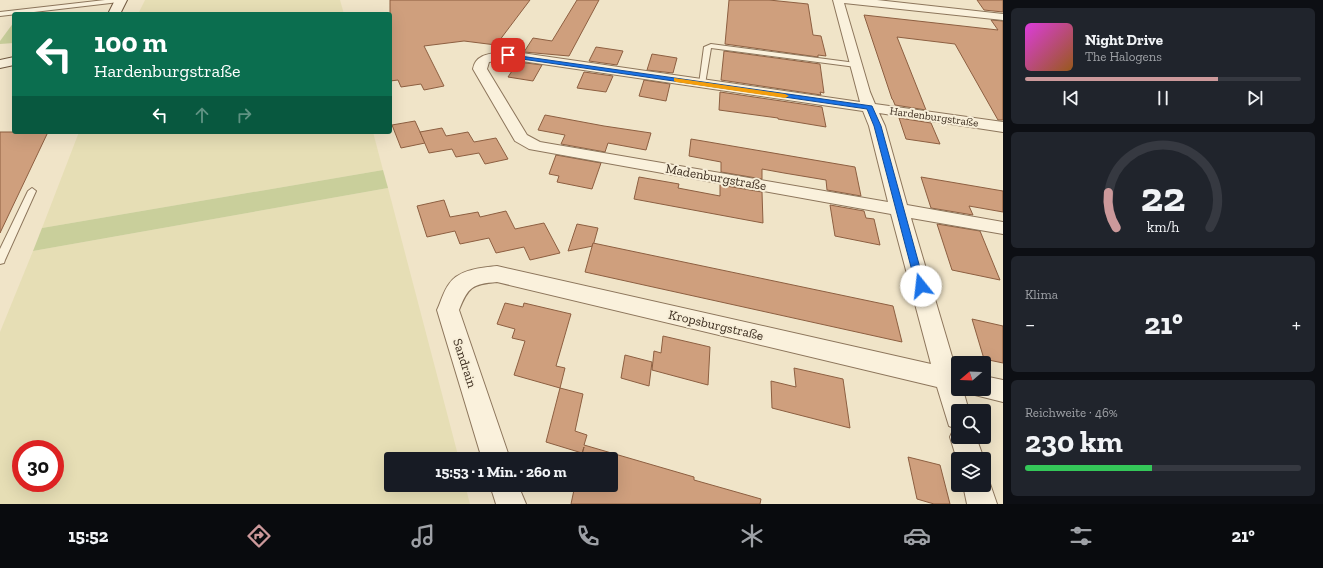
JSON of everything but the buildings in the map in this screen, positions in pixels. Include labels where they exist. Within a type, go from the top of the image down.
[{"type":"street","points":[[115,12],[120,0]]},
{"type":"street","points":[[838,0],[863,92],[877,126],[899,210],[951,376]]},
{"type":"street","points":[[846,0],[1003,17]]},
{"type":"street","name":"Hardenburgstraße","points":[[485,59],[508,55],[1003,127]]},
{"type":"street","name":"Madenburgstraße","points":[[485,59],[481,63],[480,69],[521,138],[535,146],[1003,228]]},
{"type":"street","points":[[0,64],[12,61]]},
{"type":"street","name":"Kropsburgstraße","points":[[474,276],[497,274],[951,379]]},
{"type":"street","name":"Sandrain","points":[[474,276],[457,288],[448,310],[494,452]]},
{"type":"street","points":[[991,388],[1003,391]]},
{"type":"street","points":[[507,492],[511,504]]},
{"type":"street","points":[[979,492],[982,504]]},
{"type":"lane","points":[[17,12],[120,0]]},
{"type":"lane","points":[[0,14],[12,13]]},
{"type":"lane","points":[[702,84],[707,47],[711,46],[856,65]]},
{"type":"lane","points":[[0,260],[32,191]]},
{"type":"shaded area","points":[[145,0],[340,0],[343,12],[139,12]]},
{"type":"shaded area","points":[[78,134],[374,134],[383,170],[42,228]]},
{"type":"shaded area","points":[[388,188],[457,452],[384,452],[384,492],[467,492],[470,504],[0,504],[0,332],[33,251]]},
{"type":"green space","points":[[12,25],[12,43],[0,44],[0,41]]},
{"type":"green space","points":[[383,170],[388,188],[33,251],[42,228]]},
{"type":"slow traffic","points":[[676,80],[785,96]]},
{"type":"route","points":[[508,55],[870,108],[877,126],[921,286]]}]
